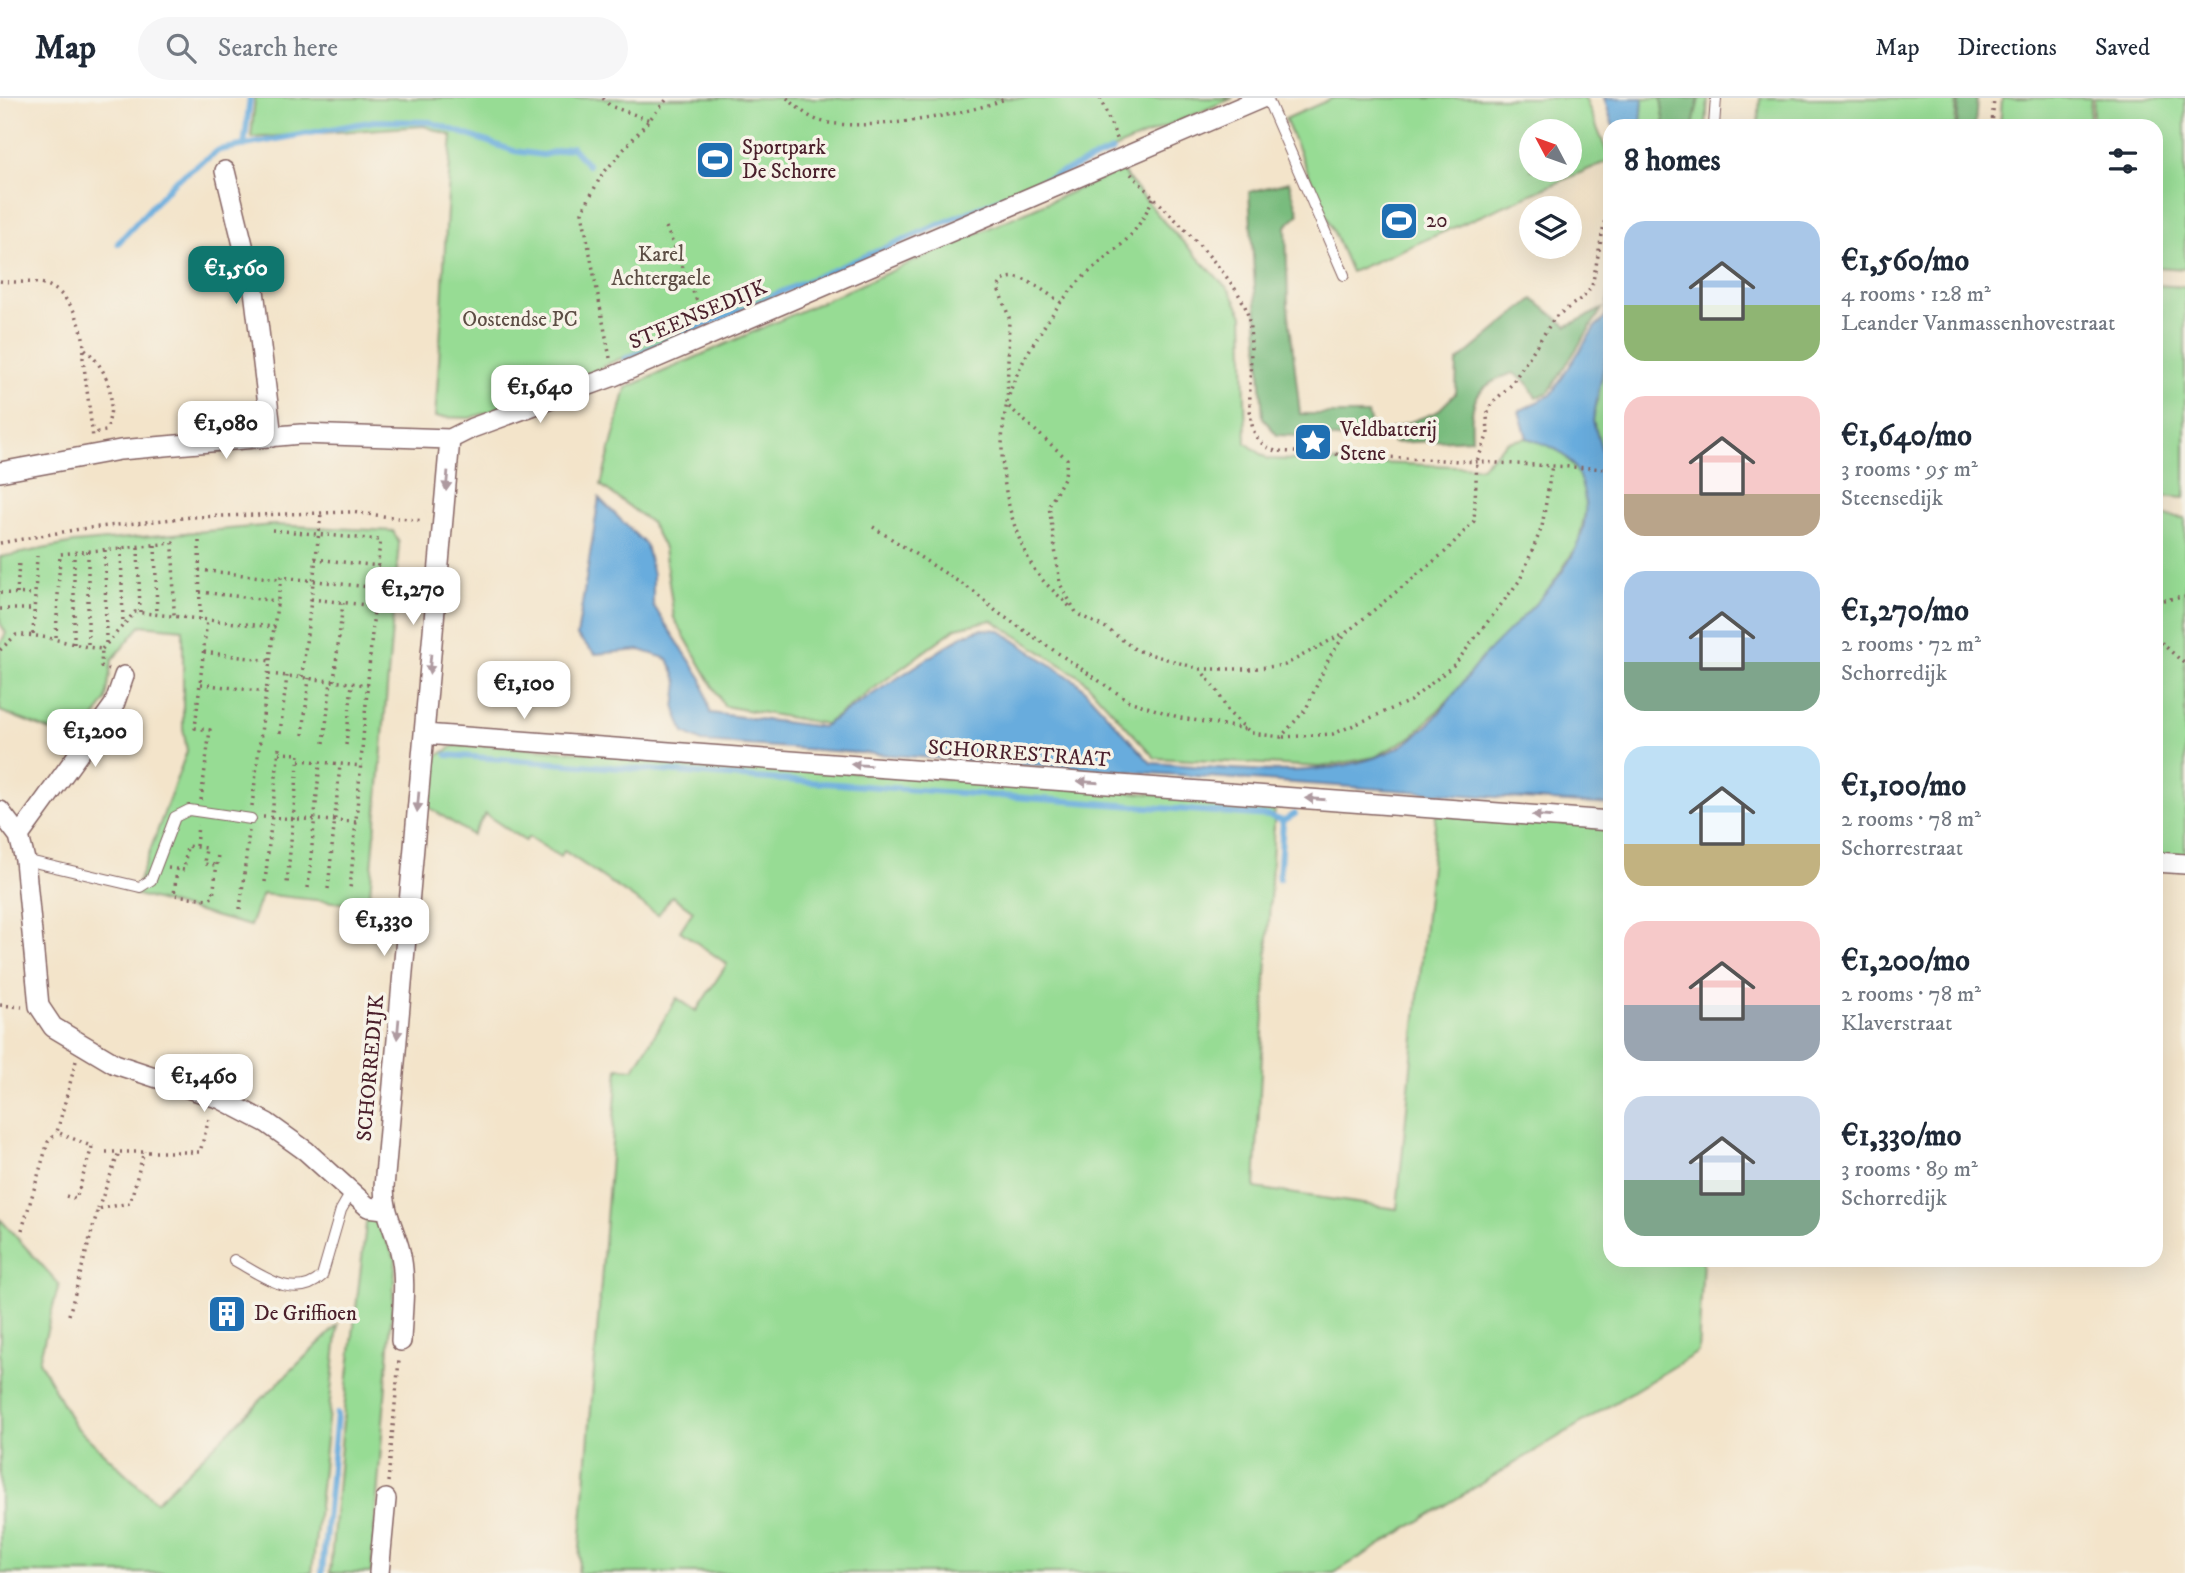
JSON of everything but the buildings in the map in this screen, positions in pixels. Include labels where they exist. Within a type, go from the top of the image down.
[{"type":"street","name":"STEENSEDIJK","points":[[0,471],[96,454],[301,434],[450,439],[472,428],[614,376],[1264,98]]},
{"type":"street","points":[[225,171],[254,290],[272,437]]},
{"type":"street","name":"SCHORREDIJK","points":[[401,1341],[402,1262],[384,1209],[450,439]]},
{"type":"street","points":[[19,836],[114,705],[124,676]]},
{"type":"street","name":"SCHORRESTRAAT","points":[[424,734],[1603,820]]},
{"type":"street","points":[[0,811],[19,836],[25,860],[39,1006],[53,1027],[80,1046],[115,1064],[221,1099],[244,1111],[306,1151],[368,1206],[384,1209]]},
{"type":"street","points":[[2163,862],[2185,864]]},
{"type":"street","points":[[379,1573],[386,1499]]},
{"type":"lane","points":[[1264,98],[1344,275]]},
{"type":"lane","points":[[1714,119],[1716,98]]},
{"type":"lane","points":[[25,860],[140,887],[150,880],[175,817],[189,810],[251,819]]},
{"type":"lane","points":[[234,1261],[286,1286],[301,1288],[316,1283],[322,1276],[341,1210],[352,1191]]},
{"type":"path","points":[[603,98],[610,106],[650,120]]},
{"type":"path","points":[[614,376],[582,212],[601,176],[668,98]]},
{"type":"path","points":[[787,98],[801,111],[819,121],[868,123],[962,114],[1007,98]]},
{"type":"path","points":[[1100,98],[1122,159],[1243,299],[1251,334],[1252,425],[1260,442],[1266,447],[1275,451],[1603,469]]},
{"type":"path","points":[[1992,119],[1994,98]]},
{"type":"path","points":[[1007,405],[1015,380],[1038,334],[1060,302],[1085,275],[1124,244],[1141,225],[1153,198]]},
{"type":"path","points":[[666,227],[703,315]]},
{"type":"path","points":[[1060,302],[1019,278],[1009,277],[999,288],[1009,317],[1003,478],[1016,529],[1035,570],[1077,614],[1107,628],[1136,650],[1200,669],[1248,669],[1285,665],[1346,632],[1445,552],[1474,521],[1477,461],[1488,434],[1487,415],[1491,404],[1511,385],[1555,317],[1586,295],[1592,286],[1603,230]]},
{"type":"path","points":[[0,281],[53,288],[72,309],[85,349],[83,358],[96,454]]},
{"type":"path","points":[[85,349],[93,356],[112,392],[112,412],[106,431],[92,433]]},
{"type":"path","points":[[1007,405],[1067,459],[1069,465],[1065,476],[1049,506],[1060,584],[1077,614]]},
{"type":"path","points":[[873,527],[973,591],[997,612],[1129,701],[1181,718],[1281,737],[1333,734],[1410,701],[1455,664],[1520,580],[1542,527],[1552,465]]},
{"type":"path","points":[[0,543],[27,536],[161,519],[351,512],[443,523]]},
{"type":"path","points":[[302,677],[321,514]]},
{"type":"path","points":[[272,530],[380,540],[351,890]]},
{"type":"path","points":[[199,541],[200,619]]},
{"type":"path","points":[[56,637],[60,554],[173,543],[174,616]]},
{"type":"path","points":[[155,545],[157,614]]},
{"type":"path","points":[[138,547],[140,612]]},
{"type":"path","points":[[121,548],[123,625]]},
{"type":"path","points":[[105,550],[104,647],[101,666],[124,676]]},
{"type":"path","points":[[88,551],[88,648]]},
{"type":"path","points":[[74,553],[74,644]]},
{"type":"path","points":[[33,634],[37,556]]},
{"type":"path","points":[[315,559],[379,566]]},
{"type":"path","points":[[18,594],[19,561]]},
{"type":"path","points":[[199,570],[377,588]]},
{"type":"path","points":[[240,909],[280,579]]},
{"type":"path","points":[[200,592],[278,601]]},
{"type":"path","points":[[0,593],[35,594]]},
{"type":"path","points":[[2163,600],[2185,597]]},
{"type":"path","points":[[311,599],[375,606]]},
{"type":"path","points":[[324,743],[343,603]]},
{"type":"path","points":[[0,609],[34,609]]},
{"type":"path","points":[[0,650],[16,635],[33,634],[56,637],[88,648],[104,647],[135,612],[274,627]]},
{"type":"path","points":[[196,846],[210,730],[195,728],[207,620]]},
{"type":"path","points":[[1281,737],[1306,709],[1330,656],[1346,632]]},
{"type":"path","points":[[2163,644],[2185,664]]},
{"type":"path","points":[[205,652],[271,661]]},
{"type":"path","points":[[1200,669],[1218,692],[1228,712],[1248,730]]},
{"type":"path","points":[[269,674],[368,685]]},
{"type":"path","points":[[280,733],[287,676]]},
{"type":"path","points":[[303,735],[309,678]]},
{"type":"path","points":[[201,684],[267,692]]},
{"type":"path","points":[[346,746],[352,684]]},
{"type":"path","points":[[265,882],[279,750],[299,754],[287,884]]},
{"type":"path","points":[[299,760],[362,766]]},
{"type":"path","points":[[308,888],[320,762]]},
{"type":"path","points":[[328,889],[340,765]]},
{"type":"path","points":[[251,819],[272,815],[357,822]]},
{"type":"path","points":[[156,867],[184,870],[187,846],[206,848],[204,863],[217,865]]},
{"type":"path","points":[[177,869],[174,895],[207,899],[213,897],[218,854]]},
{"type":"path","points":[[22,1230],[48,1142],[57,1132],[80,1046]]},
{"type":"path","points":[[106,1152],[200,1152],[213,1106]]},
{"type":"path","points":[[57,1132],[93,1147],[76,1199],[66,1196]]},
{"type":"path","points":[[98,1209],[130,1203],[144,1151]]},
{"type":"path","points":[[69,1315],[98,1209],[120,1152]]},
{"type":"path","points":[[386,1499],[401,1341]]},
{"type":"green space","points":[[255,98],[1233,98],[608,364],[563,388],[470,418],[435,417],[452,136],[424,126],[251,138]]},
{"type":"green space","name":"20","points":[[1333,98],[1585,98],[1603,143],[1603,163],[1582,172],[1582,119],[1519,119],[1519,182],[1559,182],[1527,196],[1519,196],[1519,199],[1351,272],[1285,119]]},
{"type":"green space","points":[[1638,98],[1708,98],[1706,119],[1635,119]]},
{"type":"green space","points":[[1661,98],[1699,98],[1694,119],[1664,119]]},
{"type":"green space","points":[[1760,98],[1957,98],[1956,119],[1758,119]]},
{"type":"green space","points":[[1959,98],[1977,98],[1976,119],[1958,119]]},
{"type":"green space","points":[[2002,98],[2091,98],[2090,119],[2000,119]]},
{"type":"green space","points":[[2094,98],[2185,98],[2185,269],[2163,267],[2163,119],[2092,119]]},
{"type":"green space","points":[[1121,170],[1164,222],[1230,291],[1243,315],[1246,443],[1268,459],[1481,467],[1507,442],[1527,438],[1558,448],[1578,471],[1588,501],[1578,544],[1549,590],[1413,736],[1375,757],[1320,767],[1155,758],[1083,679],[992,620],[956,628],[826,724],[724,706],[674,618],[664,548],[651,523],[601,485],[626,388]]},
{"type":"green space","points":[[1289,182],[1299,214],[1286,226],[1288,306],[1300,414],[1368,414],[1375,440],[1277,435],[1263,418],[1249,192]]},
{"type":"green space","points":[[2163,285],[2185,287],[2185,498],[2163,496]]},
{"type":"green space","points":[[1533,299],[1567,326],[1602,309],[1549,392],[1536,398],[1527,382],[1513,373],[1482,389],[1477,396],[1472,414],[1472,439],[1393,443],[1386,431],[1437,412],[1456,393],[1457,362]]},
{"type":"green space","points":[[1603,339],[1603,454],[1593,421]]},
{"type":"green space","points":[[2163,516],[2185,518],[2185,856],[2163,854]]},
{"type":"green space","points":[[273,525],[393,531],[399,543],[369,906],[262,894],[250,926],[134,894],[187,751],[183,728],[183,629],[141,625],[112,660],[106,700],[79,742],[0,711],[0,644],[6,633],[0,623],[0,557],[74,543]]},
{"type":"green space","points":[[487,745],[1275,803],[1255,1188],[1397,1209],[1436,814],[1603,826],[1603,1267],[1703,1267],[1698,1352],[1334,1573],[578,1573],[618,1068],[634,1069],[677,998],[696,1011],[727,964],[680,931],[693,911],[672,896],[658,915],[564,851],[560,857],[529,837],[525,841],[485,814],[472,835],[427,806],[431,760],[454,746]]},
{"type":"green space","points":[[367,1216],[373,1217],[396,1259],[371,1573],[330,1573],[344,1410]]},
{"type":"green space","points":[[0,1219],[59,1284],[39,1361],[74,1425],[156,1502],[338,1325],[312,1573],[0,1573]]},
{"type":"water","points":[[1604,98],[1643,98],[1642,119],[1611,119]]},
{"type":"water","points":[[1603,320],[1603,371],[1593,421],[1603,454],[1603,805],[702,742],[684,733],[675,709],[678,682],[668,659],[640,650],[595,654],[577,636],[599,498],[646,545],[653,575],[653,605],[702,679],[710,713],[822,727],[964,635],[981,629],[999,630],[1078,683],[1151,763],[1270,771],[1330,768],[1359,762],[1403,745],[1429,724],[1483,657],[1557,579],[1572,556],[1582,533],[1585,508],[1581,482],[1573,464],[1561,452],[1527,438],[1519,411],[1551,395],[1595,327]]},
{"type":"waterway","points":[[244,146],[250,98]]},
{"type":"waterway","points":[[118,243],[175,181],[219,150],[374,121],[430,122],[514,151],[543,155],[572,147],[588,165]]},
{"type":"waterway","points":[[625,359],[1112,151]]},
{"type":"waterway","points":[[447,755],[1269,816],[1283,821]]},
{"type":"waterway","points":[[1279,879],[1283,821],[1295,814]]},
{"type":"waterway","points":[[322,1573],[337,1414]]},
{"type":"place","name":"Sportpark De Schorre","points":[[715,160]]},
{"type":"place","name":"20","points":[[1399,221]]},
{"type":"place","name":"Veldbatterij Stene","points":[[1313,442]]},
{"type":"place","name":"De Griffioen","points":[[227,1314]]},
{"type":"park label","name":"Karel Achtergaele","points":[[661,267]]},
{"type":"park label","name":"Oostendse PC","points":[[520,320]]}]
